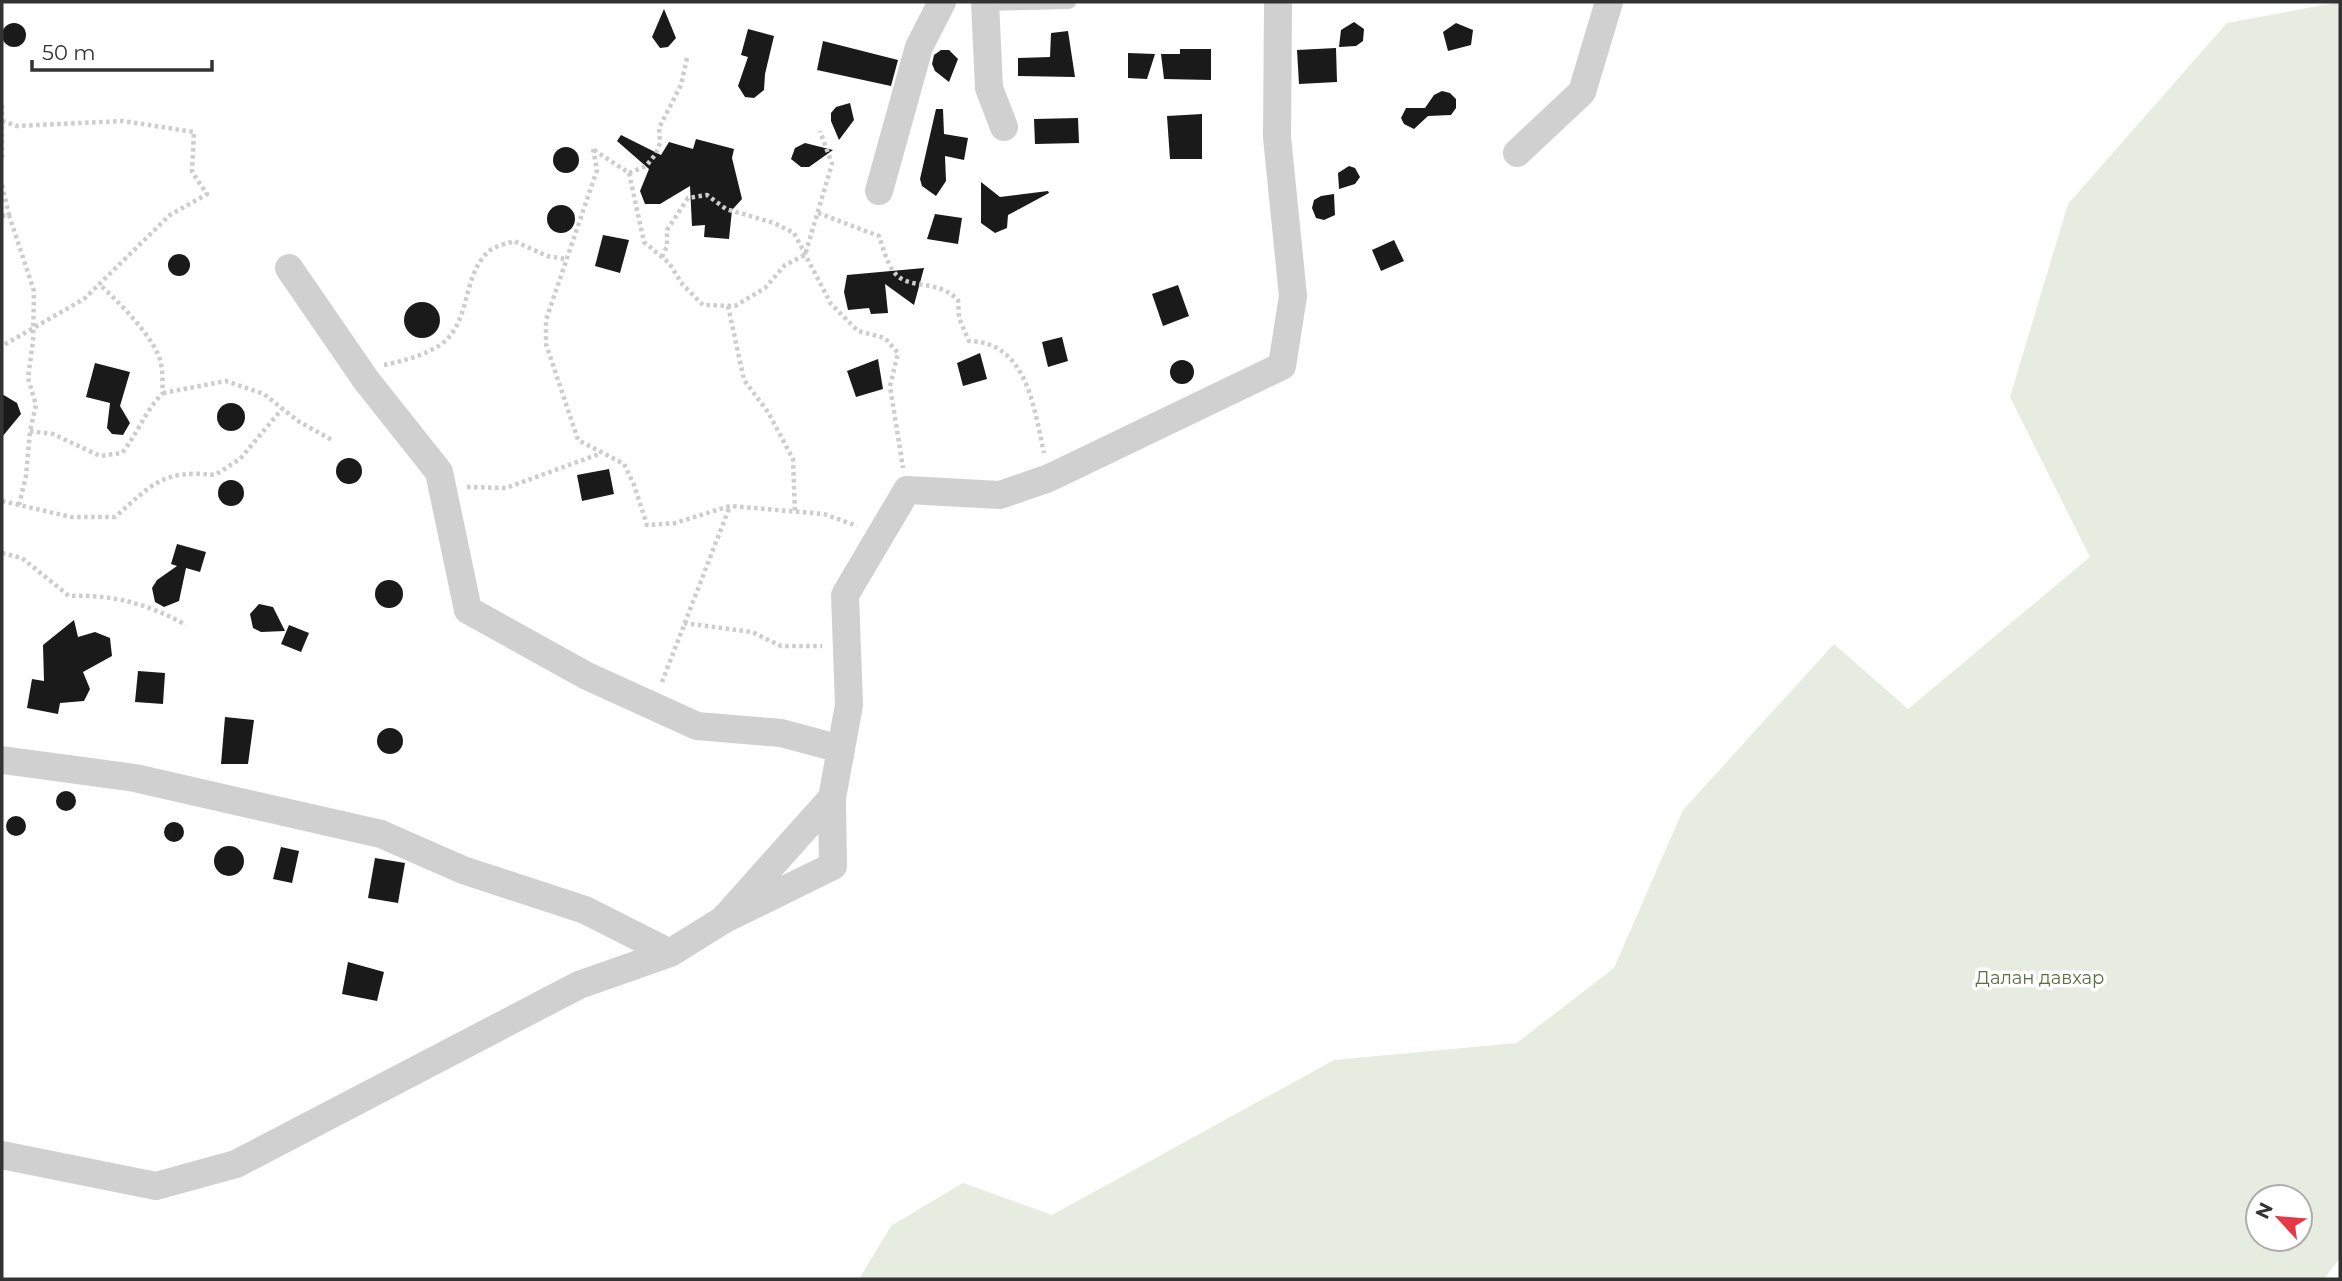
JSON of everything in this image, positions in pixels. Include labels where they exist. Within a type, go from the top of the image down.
[{"type":"street","points":[[879,191],[919,47],[942,2]]},
{"type":"street","points":[[2,1156],[156,1186],[236,1164],[579,985],[670,953],[723,920],[833,866],[832,798],[849,705],[845,595],[907,490],[1000,495],[1049,478],[1282,366],[1293,296],[1277,137],[1278,2]]},
{"type":"street","points":[[1517,153],[1582,92],[1609,2]]},
{"type":"street","points":[[986,3],[989,88],[1004,127]]},
{"type":"street","points":[[289,268],[360,371],[439,472],[468,610],[587,676],[697,726],[781,733],[841,749]]},
{"type":"street","points":[[2,760],[135,778],[381,834],[463,870],[585,910],[670,953]]},
{"type":"street","points":[[723,920],[832,798]]},
{"type":"lane","points":[[986,3],[1069,2]]},
{"type":"path","points":[[629,173],[646,166],[655,155],[660,143],[659,128],[681,85],[687,58]]},
{"type":"path","points":[[2,105],[2,157]]},
{"type":"path","points":[[2,346],[33,331],[84,299],[170,215],[207,194],[192,172],[194,132],[123,121],[17,126],[3,121]]},
{"type":"path","points":[[820,131],[832,164],[805,255],[785,265],[765,288],[735,306],[703,305],[662,257],[645,243],[629,173],[593,149],[597,170],[582,208],[577,237],[566,259],[546,320],[546,344],[578,440],[600,454],[624,464],[647,524],[675,523],[730,506],[824,514],[881,534]]},
{"type":"path","points":[[2,185],[34,291],[28,378],[36,405],[19,505]]},
{"type":"path","points":[[662,257],[667,246],[667,230],[688,198],[707,195],[726,209],[774,223],[794,233],[831,304],[858,331],[885,338],[898,353],[890,386],[907,490]]},
{"type":"path","points":[[818,213],[879,236],[893,271],[903,281],[948,289],[958,300],[959,318],[969,341],[982,341],[1019,366],[1033,402],[1049,478]]},
{"type":"path","points":[[2,216],[9,215]]},
{"type":"path","points":[[360,371],[410,359],[442,344],[462,317],[471,278],[489,251],[514,241],[547,256],[566,259]]},
{"type":"path","points":[[100,285],[124,306],[157,354],[161,363],[163,393]]},
{"type":"path","points":[[727,306],[744,380],[768,412],[793,459],[795,512]]},
{"type":"path","points":[[30,431],[53,434],[100,456],[122,453],[135,437],[145,411],[163,393],[226,381],[264,394],[298,421],[332,440]]},
{"type":"path","points":[[2,501],[71,517],[115,517],[158,480],[196,473],[215,475],[240,459],[282,409]]},
{"type":"path","points":[[443,493],[468,487],[506,488],[600,454]]},
{"type":"path","points":[[652,705],[730,506]]},
{"type":"path","points":[[2,553],[22,558],[69,596],[101,594],[125,599],[186,625]]},
{"type":"path","points":[[684,623],[752,632],[781,646],[814,648],[847,641]]},
{"type":"green space","name":"Далан давхар","points":[[2340,2],[2340,1258],[2324,1279],[859,1279],[891,1226],[963,1183],[1052,1215],[1334,1060],[1517,1043],[1614,968],[1683,810],[1834,644],[1908,709],[2090,557],[2010,397],[2068,204],[2227,23]]},
{"type":"building","points":[[664,9],[676,38],[668,47],[660,48],[652,37]]},
{"type":"building","points":[[1354,22],[1364,29],[1363,41],[1356,46],[1339,47],[1341,30]]},
{"type":"building","points":[[14,23],[23,26],[26,35],[23,44],[14,47],[5,44],[2,35],[5,26]]},
{"type":"building","points":[[1456,23],[1473,30],[1471,45],[1448,51],[1443,32]]},
{"type":"building","points":[[748,29],[774,36],[764,90],[754,98],[745,97],[738,86],[748,57],[741,55]]},
{"type":"building","points":[[1068,31],[1075,77],[1018,76],[1018,58],[1050,57],[1051,33]]},
{"type":"building","points":[[823,41],[898,60],[891,86],[817,70]]},
{"type":"building","points":[[1336,48],[1337,82],[1299,84],[1297,50]]},
{"type":"building","points":[[1180,49],[1211,49],[1211,80],[1164,79],[1161,54],[1180,54]]},
{"type":"building","points":[[941,50],[949,50],[958,59],[949,82],[935,71],[932,64],[934,55]]},
{"type":"building","points":[[1128,53],[1155,54],[1147,79],[1128,78]]},
{"type":"building","points":[[1442,91],[1450,93],[1456,99],[1456,108],[1451,115],[1428,116],[1414,129],[1404,124],[1401,118],[1406,108],[1425,108],[1434,95]]},
{"type":"building","points":[[850,103],[854,120],[839,140],[831,121],[831,113],[836,107]]},
{"type":"building","points":[[936,109],[943,109],[944,134],[968,138],[964,160],[945,156],[946,181],[936,196],[922,186],[920,179]]},
{"type":"building","points":[[1202,114],[1202,159],[1170,159],[1167,116]]},
{"type":"building","points":[[1078,118],[1079,143],[1035,144],[1034,119]]},
{"type":"building","points":[[621,135],[661,155],[669,142],[693,149],[696,139],[734,149],[732,158],[742,199],[732,210],[729,239],[704,237],[705,225],[692,226],[690,186],[660,204],[645,204],[640,191],[649,169],[617,141]]},
{"type":"building","points":[[805,143],[833,150],[809,167],[801,167],[791,159],[795,148]]},
{"type":"building","points":[[566,147],[575,151],[579,160],[575,169],[566,173],[557,169],[553,160],[557,151]]},
{"type":"building","points":[[1349,166],[1355,168],[1360,177],[1355,184],[1339,189],[1338,173]]},
{"type":"building","points":[[981,182],[1000,197],[1049,193],[1008,215],[1007,228],[995,233],[981,223]]},
{"type":"building","points":[[1334,194],[1335,215],[1324,220],[1316,218],[1312,208],[1314,200]]},
{"type":"building","points":[[561,205],[571,209],[575,219],[571,229],[561,233],[551,229],[547,219],[551,209]]},
{"type":"building","points":[[935,214],[962,218],[958,244],[927,239]]},
{"type":"building","points":[[603,235],[629,240],[620,273],[595,266]]},
{"type":"building","points":[[1394,240],[1404,261],[1381,271],[1372,250]]},
{"type":"building","points":[[179,254],[187,257],[190,265],[187,273],[179,276],[171,273],[168,265],[171,257]]},
{"type":"building","points":[[924,268],[914,305],[885,284],[888,313],[871,314],[869,308],[848,310],[844,292],[847,275]]},
{"type":"building","points":[[1178,285],[1189,316],[1163,326],[1152,294]]},
{"type":"building","points":[[422,302],[435,307],[440,320],[435,333],[422,338],[409,333],[404,320],[409,307]]},
{"type":"building","points":[[1062,337],[1068,361],[1048,367],[1042,342]]},
{"type":"building","points":[[980,353],[987,379],[963,386],[957,363]]},
{"type":"building","points":[[878,359],[883,389],[856,397],[847,371]]},
{"type":"building","points":[[1177,360],[1187,360],[1194,367],[1194,377],[1187,384],[1177,384],[1170,377],[1170,367]]},
{"type":"building","points":[[95,363],[130,372],[120,406],[130,423],[123,435],[112,434],[107,428],[110,403],[86,397]]},
{"type":"building","points":[[2,394],[17,403],[21,414],[2,437]]},
{"type":"building","points":[[231,403],[241,407],[245,417],[241,427],[231,431],[221,427],[217,417],[221,407]]},
{"type":"building","points":[[349,458],[358,462],[362,471],[358,480],[349,484],[340,480],[336,471],[340,462]]},
{"type":"building","points":[[609,469],[614,494],[582,501],[577,475]]},
{"type":"building","points":[[231,480],[240,484],[244,493],[240,502],[231,506],[222,502],[218,493],[222,484]]},
{"type":"building","points":[[177,544],[206,552],[200,572],[186,568],[179,601],[164,607],[155,602],[152,588],[157,580],[177,566],[171,564]]},
{"type":"building","points":[[389,580],[399,584],[403,594],[399,604],[389,608],[379,604],[375,594],[379,584]]},
{"type":"building","points":[[259,604],[273,607],[285,631],[261,632],[253,628],[250,614]]},
{"type":"building","points":[[74,620],[78,637],[95,632],[110,638],[112,656],[83,672],[90,689],[84,701],[60,703],[58,714],[27,708],[32,679],[44,681],[43,645]]},
{"type":"building","points":[[289,625],[309,633],[301,652],[281,644]]},
{"type":"building","points":[[138,671],[165,673],[163,704],[135,702]]},
{"type":"building","points":[[225,717],[254,720],[248,764],[221,764]]},
{"type":"building","points":[[390,728],[399,732],[403,741],[399,750],[390,754],[381,750],[377,741],[381,732]]},
{"type":"building","points":[[66,791],[73,794],[76,801],[73,808],[66,811],[59,808],[56,801],[59,794]]},
{"type":"building","points":[[16,816],[23,819],[26,826],[23,833],[16,836],[9,833],[6,826],[9,819]]},
{"type":"building","points":[[170,822],[178,822],[184,832],[178,842],[170,842],[164,836],[164,828]]},
{"type":"building","points":[[229,846],[235,847],[243,855],[243,867],[235,875],[229,876],[223,875],[215,867],[214,861],[215,855],[223,847]]},
{"type":"building","points":[[281,847],[299,851],[292,883],[273,879]]},
{"type":"building","points":[[375,858],[405,863],[398,903],[368,898]]},
{"type":"building","points":[[348,962],[384,972],[377,1001],[342,994]]}]
